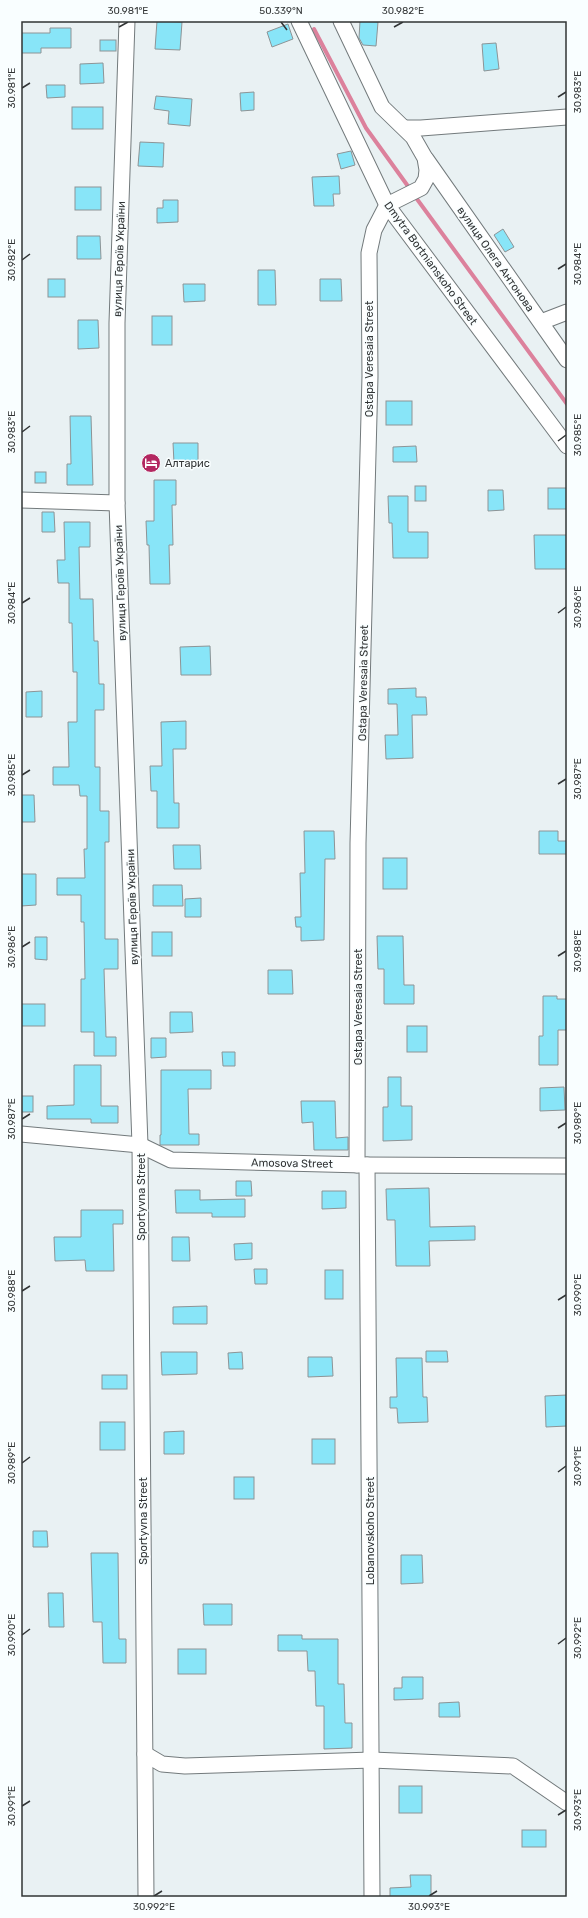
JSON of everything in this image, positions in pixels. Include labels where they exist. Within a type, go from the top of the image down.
[{"type":"street","name":"вулиця Героїв України","points":[[127,21],[117,323],[117,503],[140,1145]]},
{"type":"street","name":"Dmytra Bortnianskoho Street","points":[[300,21],[387,205],[567,446]]},
{"type":"street","points":[[341,21],[382,107],[392,118],[405,128],[425,158],[426,179],[421,188],[387,205]]},
{"type":"street","points":[[405,128],[567,117]]},
{"type":"street","name":"вулиця Олега Антонова","points":[[425,158],[567,360]]},
{"type":"street","name":"Ostapa Veresaia Street","points":[[362,1165],[358,843],[370,376],[369,254],[374,230],[387,205]]},
{"type":"street","points":[[541,322],[567,312]]},
{"type":"street","points":[[21,500],[117,503]]},
{"type":"street","name":"Amosova Street","points":[[21,1134],[140,1145],[171,1160],[362,1165],[567,1166]]},
{"type":"street","name":"Sportyvna Street","points":[[140,1145],[146,1897]]},
{"type":"street","name":"Lobanovskoho Street","points":[[362,1165],[372,1760],[372,1897]]},
{"type":"street","points":[[145,1754],[162,1764],[185,1766],[372,1760],[513,1766],[567,1803]]},
{"type":"building","points":[[157,21],[182,22],[180,50],[155,49]]},
{"type":"building","points":[[360,21],[378,22],[376,46],[363,45],[359,38]]},
{"type":"building","points":[[288,24],[293,39],[272,47],[267,32]]},
{"type":"building","points":[[50,28],[71,28],[71,48],[41,48],[41,53],[21,53],[21,33],[50,33]]},
{"type":"building","points":[[100,40],[116,40],[116,51],[100,51]]},
{"type":"building","points":[[496,43],[499,69],[484,71],[482,44]]},
{"type":"building","points":[[103,63],[104,83],[80,84],[80,64]]},
{"type":"building","points":[[46,85],[65,85],[65,97],[47,98]]},
{"type":"building","points":[[254,92],[254,110],[241,111],[240,93]]},
{"type":"building","points":[[156,96],[192,99],[190,126],[168,124],[169,111],[154,109]]},
{"type":"building","points":[[72,107],[103,107],[103,129],[72,129]]},
{"type":"building","points":[[140,142],[164,143],[163,167],[138,166]]},
{"type":"building","points":[[351,151],[355,165],[341,169],[337,154]]},
{"type":"building","points":[[339,176],[340,194],[333,194],[334,206],[314,206],[312,177]]},
{"type":"building","points":[[75,187],[101,187],[101,210],[75,210]]},
{"type":"building","points":[[163,200],[178,200],[178,222],[157,223],[157,208],[163,208]]},
{"type":"building","points":[[503,229],[514,247],[505,252],[494,235]]},
{"type":"building","points":[[77,236],[100,236],[101,259],[77,259]]},
{"type":"building","points":[[258,270],[275,270],[276,305],[258,305]]},
{"type":"building","points":[[48,279],[65,279],[65,297],[48,297]]},
{"type":"building","points":[[320,279],[341,279],[342,301],[320,301]]},
{"type":"building","points":[[183,284],[205,284],[205,301],[184,302]]},
{"type":"building","points":[[152,316],[172,316],[172,345],[152,345]]},
{"type":"building","points":[[78,320],[98,320],[99,348],[78,349]]},
{"type":"building","points":[[386,401],[412,401],[412,425],[386,425]]},
{"type":"building","points":[[70,416],[91,416],[93,485],[67,485],[67,464],[71,464]]},
{"type":"building","points":[[173,443],[198,443],[198,463],[174,463]]},
{"type":"building","points":[[416,446],[417,462],[393,462],[393,447]]},
{"type":"building","points":[[35,472],[46,472],[46,483],[35,483]]},
{"type":"building","points":[[154,480],[176,480],[176,505],[172,505],[173,545],[169,545],[170,584],[150,584],[149,545],[147,545],[146,521],[154,521]]},
{"type":"building","points":[[415,486],[426,486],[426,501],[415,501]]},
{"type":"building","points":[[548,488],[567,488],[567,509],[548,509]]},
{"type":"building","points":[[488,490],[503,490],[504,510],[488,511]]},
{"type":"building","points":[[388,496],[408,496],[408,532],[428,532],[428,558],[393,558],[392,523],[389,523]]},
{"type":"building","points":[[42,512],[54,512],[55,532],[42,532]]},
{"type":"building","points":[[64,522],[90,522],[90,547],[79,547],[80,599],[93,599],[94,641],[98,641],[99,684],[104,684],[104,710],[95,710],[95,767],[100,767],[100,811],[109,811],[109,842],[105,842],[105,939],[118,939],[118,969],[104,969],[106,1037],[116,1037],[116,1056],[94,1056],[94,1032],[81,1032],[81,979],[85,979],[84,922],[81,922],[81,895],[57,895],[57,878],[85,878],[84,849],[87,849],[87,796],[80,796],[79,785],[53,785],[53,767],[69,767],[68,722],[77,722],[77,672],[73,672],[72,623],[69,623],[69,583],[58,583],[57,560],[65,560]]},
{"type":"building","points":[[534,535],[567,535],[567,569],[535,569]]},
{"type":"building","points":[[210,646],[211,675],[181,675],[180,647]]},
{"type":"building","points":[[416,688],[416,697],[426,697],[427,715],[412,715],[413,758],[386,759],[385,735],[398,735],[397,704],[388,704],[388,689]]},
{"type":"building","points":[[42,691],[42,717],[26,717],[26,692]]},
{"type":"building","points":[[186,721],[186,749],[173,749],[174,803],[179,803],[179,828],[157,828],[157,791],[151,791],[150,766],[162,766],[161,722]]},
{"type":"building","points":[[21,795],[34,795],[35,822],[21,822]]},
{"type":"building","points":[[304,831],[334,831],[335,859],[325,859],[324,940],[301,941],[301,927],[296,927],[295,917],[301,917],[300,873],[305,873]]},
{"type":"building","points":[[539,831],[558,831],[558,841],[567,841],[567,854],[539,854]]},
{"type":"building","points":[[173,845],[200,845],[201,869],[174,869]]},
{"type":"building","points":[[383,858],[407,858],[407,889],[383,889]]},
{"type":"building","points":[[21,874],[36,874],[36,905],[21,906]]},
{"type":"building","points":[[153,885],[182,885],[183,906],[153,906]]},
{"type":"building","points":[[201,898],[201,917],[185,917],[185,899]]},
{"type":"building","points":[[152,932],[172,932],[172,956],[152,956]]},
{"type":"building","points":[[377,936],[403,936],[404,985],[414,985],[414,1004],[384,1004],[384,969],[378,969]]},
{"type":"building","points":[[35,937],[47,937],[47,960],[35,959]]},
{"type":"building","points":[[268,970],[292,970],[293,994],[268,994]]},
{"type":"building","points":[[543,996],[557,996],[557,999],[567,999],[567,1030],[558,1030],[558,1065],[539,1065],[539,1036],[543,1036]]},
{"type":"building","points":[[21,1004],[45,1004],[45,1026],[21,1026]]},
{"type":"building","points":[[170,1012],[192,1012],[193,1032],[170,1033]]},
{"type":"building","points":[[407,1026],[427,1026],[427,1052],[407,1052]]},
{"type":"building","points":[[151,1038],[166,1038],[166,1057],[151,1058]]},
{"type":"building","points":[[222,1052],[235,1052],[235,1066],[223,1066]]},
{"type":"building","points":[[74,1065],[101,1065],[101,1106],[118,1106],[118,1123],[91,1123],[91,1119],[47,1119],[47,1106],[74,1105]]},
{"type":"building","points":[[161,1070],[211,1070],[211,1089],[188,1089],[189,1134],[199,1134],[199,1145],[160,1145]]},
{"type":"building","points":[[388,1077],[401,1077],[401,1106],[412,1106],[412,1140],[383,1141],[383,1107],[388,1107]]},
{"type":"building","points":[[564,1087],[565,1110],[540,1111],[540,1088]]},
{"type":"building","points":[[21,1096],[33,1096],[33,1112],[21,1112]]},
{"type":"building","points":[[301,1101],[335,1101],[336,1138],[348,1137],[348,1150],[314,1150],[313,1122],[302,1123]]},
{"type":"building","points":[[236,1181],[251,1181],[252,1196],[236,1196]]},
{"type":"building","points":[[429,1188],[430,1227],[475,1226],[475,1240],[429,1241],[430,1266],[396,1266],[395,1220],[387,1220],[386,1189]]},
{"type":"building","points":[[175,1190],[200,1190],[200,1200],[245,1199],[245,1217],[212,1217],[212,1213],[176,1213]]},
{"type":"building","points":[[322,1191],[346,1191],[346,1208],[322,1209]]},
{"type":"building","points":[[81,1210],[123,1210],[123,1224],[113,1224],[114,1271],[86,1271],[85,1260],[55,1261],[54,1237],[81,1237]]},
{"type":"building","points":[[172,1237],[189,1237],[190,1261],[172,1261]]},
{"type":"building","points":[[252,1243],[252,1259],[235,1260],[234,1244]]},
{"type":"building","points":[[254,1269],[267,1269],[267,1284],[255,1284]]},
{"type":"building","points":[[325,1270],[343,1270],[343,1299],[325,1299]]},
{"type":"building","points":[[207,1306],[207,1324],[173,1324],[173,1307]]},
{"type":"building","points":[[426,1351],[447,1351],[448,1362],[426,1362]]},
{"type":"building","points":[[161,1352],[197,1352],[197,1374],[162,1375]]},
{"type":"building","points":[[242,1352],[243,1369],[229,1369],[228,1353]]},
{"type":"building","points":[[308,1357],[332,1357],[333,1376],[308,1377]]},
{"type":"building","points":[[396,1358],[422,1358],[423,1397],[427,1397],[428,1422],[398,1423],[397,1408],[390,1408],[390,1397],[397,1397]]},
{"type":"building","points":[[102,1375],[127,1375],[127,1389],[102,1389]]},
{"type":"building","points":[[567,1395],[567,1426],[546,1427],[545,1396]]},
{"type":"building","points":[[100,1422],[125,1422],[125,1450],[100,1450]]},
{"type":"building","points":[[184,1431],[184,1454],[164,1454],[164,1432]]},
{"type":"building","points":[[312,1439],[335,1439],[335,1464],[312,1464]]},
{"type":"building","points":[[234,1477],[254,1477],[254,1499],[234,1499]]},
{"type":"building","points":[[33,1531],[47,1531],[48,1547],[33,1547]]},
{"type":"building","points":[[91,1553],[118,1553],[119,1639],[126,1639],[126,1663],[103,1663],[102,1622],[93,1622]]},
{"type":"building","points":[[401,1555],[422,1555],[423,1583],[401,1584]]},
{"type":"building","points":[[48,1593],[63,1593],[64,1627],[49,1627]]},
{"type":"building","points":[[203,1604],[232,1604],[232,1625],[204,1625]]},
{"type":"building","points":[[278,1635],[302,1635],[302,1639],[338,1639],[338,1684],[344,1684],[345,1723],[352,1723],[352,1748],[324,1749],[324,1706],[316,1706],[315,1671],[308,1671],[307,1651],[278,1651]]},
{"type":"building","points":[[178,1649],[206,1649],[206,1674],[178,1674]]},
{"type":"building","points":[[402,1677],[423,1677],[423,1699],[394,1700],[394,1688],[402,1688]]},
{"type":"building","points":[[459,1702],[460,1717],[439,1717],[439,1703]]},
{"type":"building","points":[[399,1786],[422,1786],[422,1813],[399,1813]]},
{"type":"building","points":[[522,1830],[546,1830],[546,1847],[522,1847]]},
{"type":"building","points":[[410,1875],[431,1875],[431,1897],[390,1897],[390,1888],[411,1887]]},
{"type":"waterway","points":[[314,29],[366,128],[410,189]]},
{"type":"waterway","points":[[414,195],[567,404]]},
{"type":"place","name":"Алтарис","points":[[151,463]]}]
